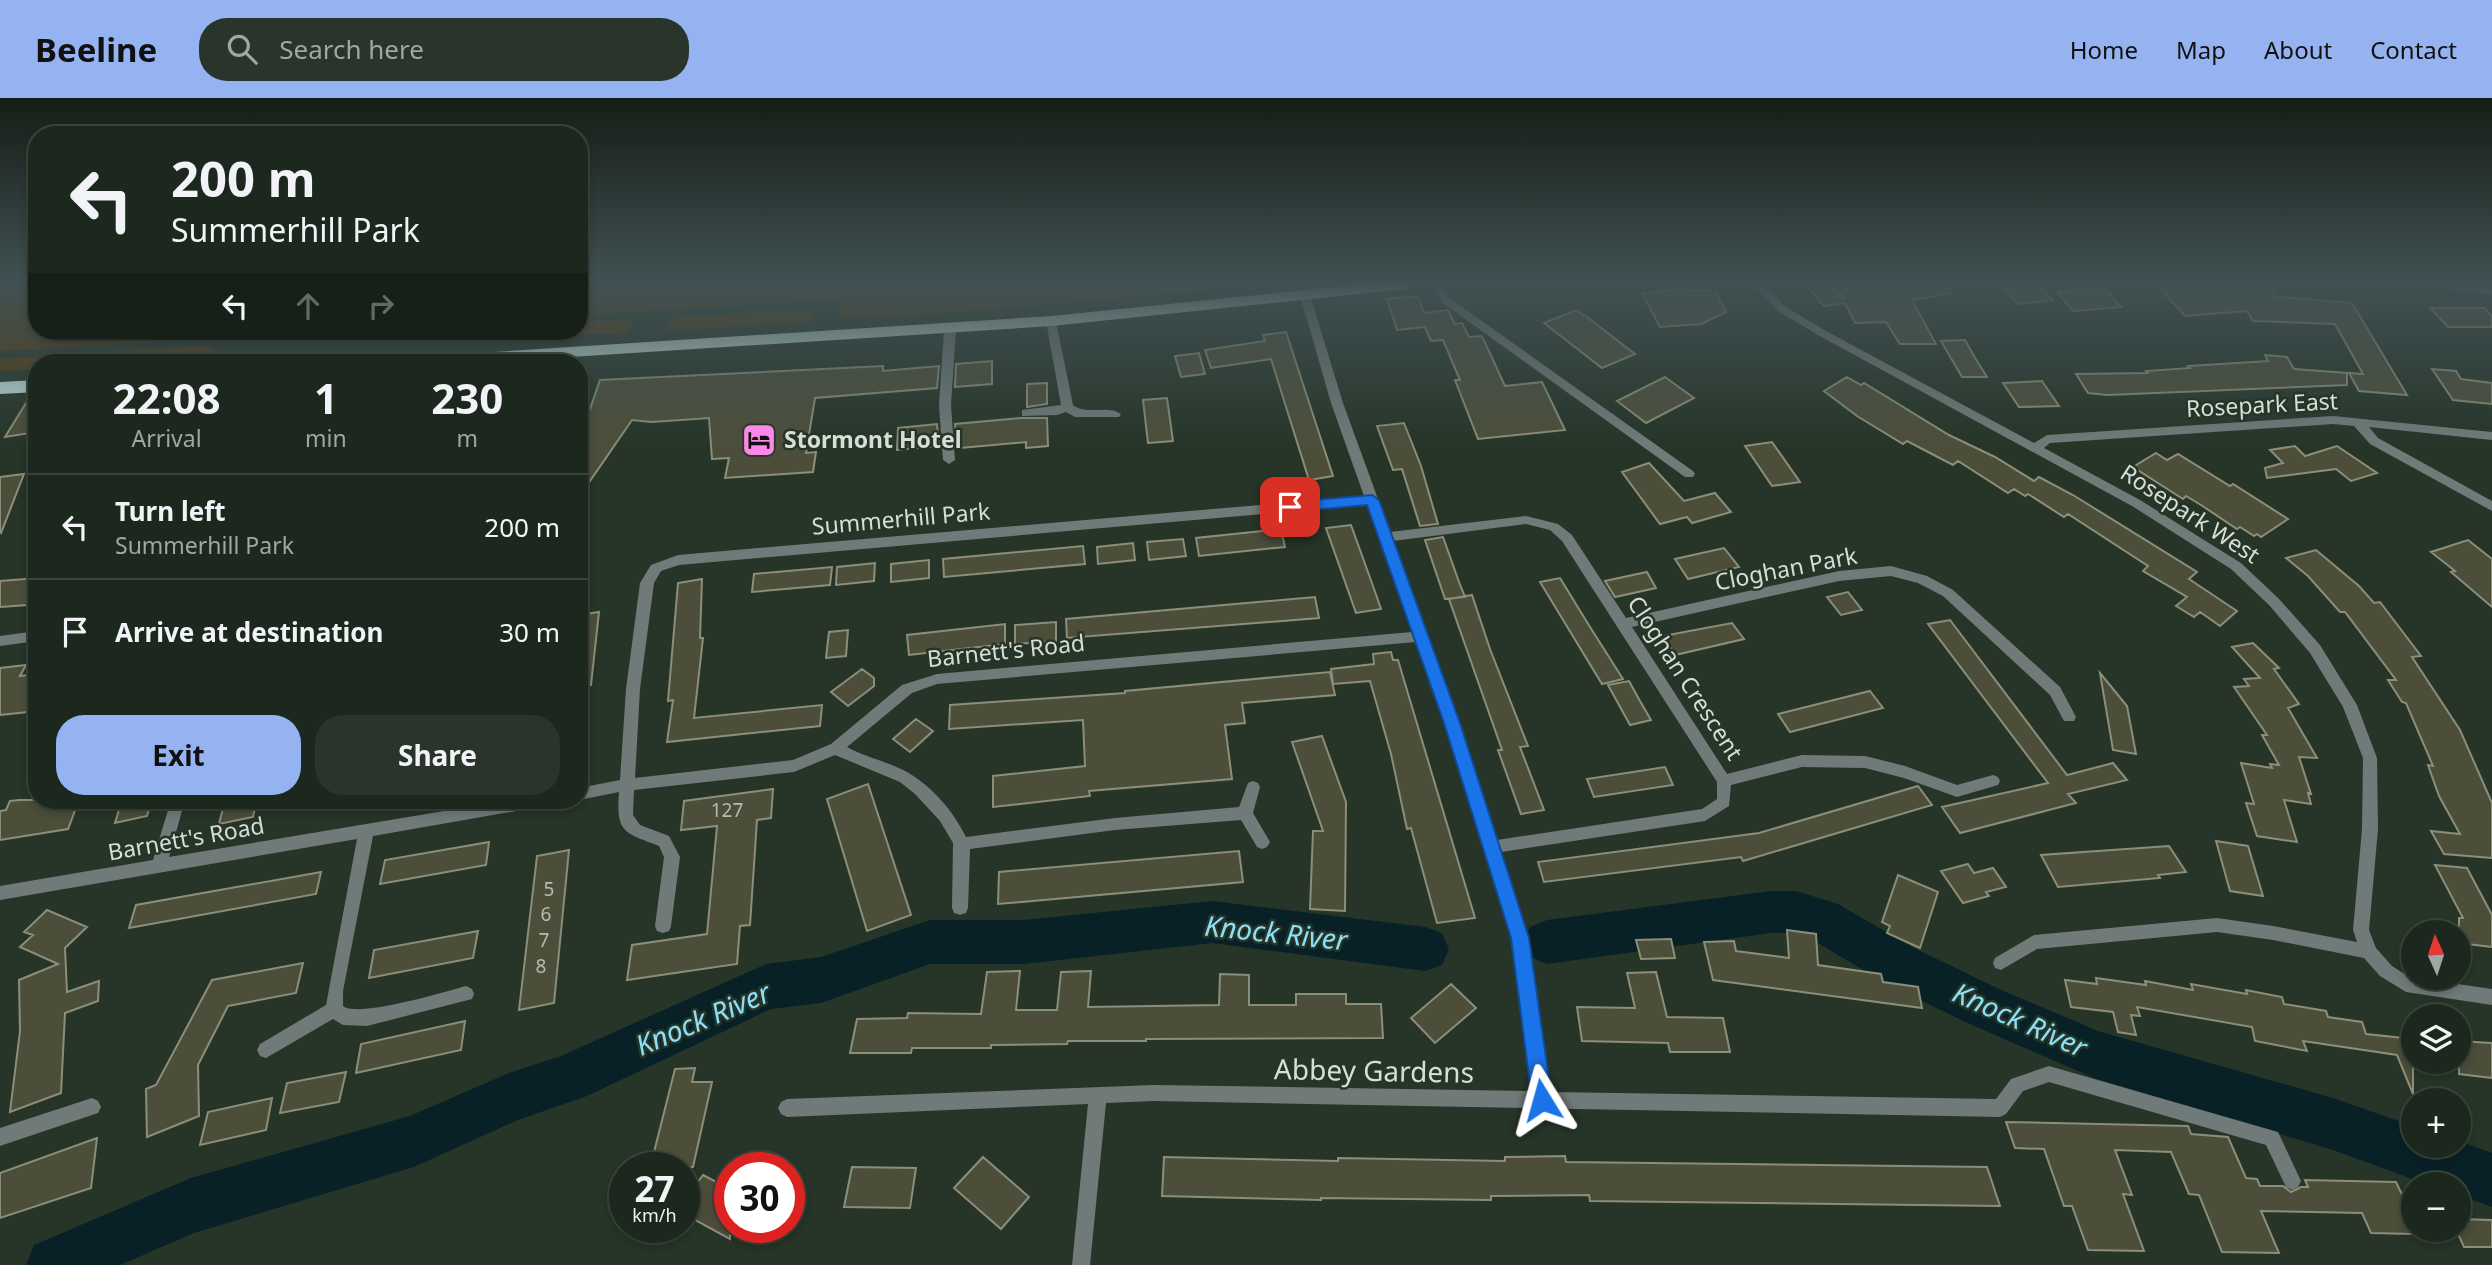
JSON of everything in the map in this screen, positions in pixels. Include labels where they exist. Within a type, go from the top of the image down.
[{"type":"highway","points":[[545,354],[797,338]]},
{"type":"highway","points":[[0,388],[28,386]]},
{"type":"street","points":[[949,338],[945,405],[949,460]]},
{"type":"street","points":[[1054,338],[1067,407],[1075,413],[1115,414]]},
{"type":"street","points":[[1318,338],[1337,403],[1422,636],[1520,938],[1542,1100]]},
{"type":"street","points":[[1500,338],[1689,474]]},
{"type":"street","name":"Rosepark West","points":[[1834,338],[2136,503],[2236,566],[2274,602],[2315,649],[2350,705],[2370,758],[2370,829],[2361,930],[2369,953]]},
{"type":"street","points":[[1026,413],[1057,411],[1067,407]]},
{"type":"street","name":"Rosepark East","points":[[2037,447],[2046,439],[2333,420],[2492,436]]},
{"type":"street","points":[[2358,423],[2374,442],[2492,507]]},
{"type":"street","name":"Summerhill Park","points":[[663,926],[672,857],[664,841],[635,830],[625,817],[633,689],[647,583],[656,568],[678,560],[1372,500]]},
{"type":"street","name":"Cloghan Crescent","points":[[1386,537],[1526,520],[1554,527],[1567,538],[1724,781],[1724,802],[1705,816],[1491,846]]},
{"type":"street","name":"Cloghan Park","points":[[1623,624],[1839,576],[1891,572],[1922,579],[1948,593],[2055,691],[2069,717]]},
{"type":"street","name":"Barnett's Road","points":[[588,792],[626,785],[794,766],[836,748],[907,689],[937,679],[1422,636]]},
{"type":"street","points":[[0,641],[28,637]]},
{"type":"street","points":[[836,748],[848,756],[906,778],[922,790],[961,844],[960,908]]},
{"type":"street","points":[[1724,781],[1801,761],[1865,762],[1905,772],[1957,791],[1993,780]]},
{"type":"street","points":[[1254,787],[1245,813],[1262,842]]},
{"type":"street","points":[[159,866],[175,809]]},
{"type":"street","name":"Barnett's Road","points":[[0,893],[493,809]]},
{"type":"street","points":[[961,844],[1115,824],[1245,813]]},
{"type":"street","points":[[334,1009],[335,991],[366,831]]},
{"type":"street","points":[[2001,963],[2034,942],[2217,925],[2273,933],[2369,953],[2386,971],[2406,984],[2492,997]]},
{"type":"street","points":[[334,1009],[343,1017],[367,1018],[466,994]]},
{"type":"street","points":[[265,1050],[334,1009]]},
{"type":"street","name":"Abbey Gardens","points":[[787,1108],[1154,1093],[2000,1108],[2017,1085],[2049,1074],[2272,1138],[2292,1181]]},
{"type":"street","points":[[1081,1265],[1098,1094]]},
{"type":"street","points":[[0,1137],[92,1107]]},
{"type":"shaded area","points":[[0,338],[189,340],[0,351]]},
{"type":"shaded area","points":[[206,346],[215,351],[214,354],[79,354]]},
{"type":"shaded area","points":[[28,357],[28,369],[0,371],[0,359]]},
{"type":"building","points":[[1264,338],[1288,338],[1333,476],[1309,480],[1271,359],[1211,368],[1205,350],[1265,341]]},
{"type":"building","points":[[1430,338],[1483,338],[1505,386],[1542,382],[1565,430],[1478,439],[1455,380],[1460,380],[1443,340],[1431,341]]},
{"type":"building","points":[[1564,338],[1615,338],[1635,354],[1602,368]]},
{"type":"building","points":[[1896,338],[1933,338],[1936,344],[1900,344]]},
{"type":"building","points":[[2343,338],[2373,338],[2407,395],[2359,391],[2349,373],[2363,374]]},
{"type":"building","points":[[1965,340],[1987,377],[1962,377],[1941,341]]},
{"type":"building","points":[[1199,353],[1205,374],[1181,377],[1175,356]]},
{"type":"building","points":[[2265,355],[2287,357],[2294,369],[2347,373],[2347,385],[2108,395],[2088,393],[2076,374],[2148,373],[2146,371],[2190,368],[2188,366],[2268,361]]},
{"type":"building","points":[[992,361],[992,384],[955,387],[956,364]]},
{"type":"building","name":"Stormont Hotel","points":[[883,366],[883,371],[939,366],[937,388],[815,398],[806,453],[816,452],[813,472],[725,478],[729,458],[712,459],[709,418],[652,422],[632,420],[588,484],[588,412],[600,380]]},
{"type":"building","points":[[2432,369],[2456,371],[2461,379],[2492,383],[2492,404],[2453,400]]},
{"type":"building","points":[[1665,377],[1694,398],[1646,423],[1617,401]]},
{"type":"building","points":[[1847,377],[1861,385],[1864,383],[1949,435],[1995,457],[2034,481],[2039,477],[2073,495],[2197,572],[2189,579],[2237,611],[2220,626],[2200,612],[2194,617],[2176,606],[2187,597],[2143,571],[2148,566],[2068,514],[2064,517],[2028,494],[2025,496],[2014,489],[2008,493],[1958,461],[1953,465],[1907,441],[1903,444],[1857,416],[1824,391]]},
{"type":"building","points":[[2042,381],[2059,406],[2019,407],[2003,383]]},
{"type":"building","points":[[1047,383],[1047,404],[1027,407],[1027,384]]},
{"type":"building","points":[[1167,398],[1173,441],[1148,443],[1143,400]]},
{"type":"building","points":[[28,400],[28,433],[5,437]]},
{"type":"building","points":[[1047,418],[1048,446],[1026,448],[1026,442],[961,448],[961,444],[956,444],[955,424]]},
{"type":"building","points":[[1404,423],[1421,466],[1438,524],[1420,526],[1402,469],[1393,470],[1377,426]]},
{"type":"building","points":[[937,424],[939,446],[897,450],[898,428]]},
{"type":"building","points":[[1772,442],[1800,482],[1772,486],[1745,446]]},
{"type":"building","points":[[2295,446],[2305,456],[2337,446],[2377,473],[2351,481],[2336,469],[2267,478],[2265,468],[2283,463],[2270,450]]},
{"type":"building","points":[[2156,453],[2167,460],[2178,454],[2230,486],[2233,484],[2288,519],[2261,537],[2257,534],[2254,536],[2240,527],[2237,529],[2186,496],[2183,499],[2133,467]]},
{"type":"building","points":[[1649,463],[1684,501],[1715,493],[1731,512],[1692,523],[1687,517],[1660,524],[1622,472]]},
{"type":"building","points":[[24,474],[1,533],[0,477]]},
{"type":"building","points":[[1351,525],[1381,609],[1356,613],[1326,528]]},
{"type":"building","points":[[1281,529],[1285,547],[1199,556],[1196,538]]},
{"type":"building","points":[[1443,537],[1465,597],[1445,599],[1425,540]]},
{"type":"building","points":[[1183,539],[1186,556],[1149,560],[1147,542]]},
{"type":"building","points":[[2468,540],[2492,559],[2492,607],[2431,552]]},
{"type":"building","points":[[1133,543],[1135,560],[1098,564],[1097,547]]},
{"type":"building","points":[[1083,546],[1085,564],[944,577],[943,559]]},
{"type":"building","points":[[1724,548],[1739,567],[1688,579],[1675,559]]},
{"type":"building","points":[[2316,550],[2359,586],[2374,603],[2380,602],[2421,656],[2412,657],[2460,730],[2492,803],[2492,858],[2444,854],[2431,831],[2460,834],[2439,796],[2428,765],[2433,766],[2406,703],[2402,702],[2388,680],[2396,680],[2345,612],[2340,612],[2308,576],[2286,558]]},
{"type":"building","points":[[929,560],[929,578],[891,582],[891,564]]},
{"type":"building","points":[[875,563],[874,581],[836,585],[837,567]]},
{"type":"building","points":[[832,567],[830,585],[752,592],[754,574]]},
{"type":"building","points":[[1647,572],[1656,588],[1615,597],[1605,581]]},
{"type":"building","points":[[1560,578],[1623,679],[1602,684],[1540,582]]},
{"type":"building","points":[[28,579],[28,605],[0,607],[0,581]]},
{"type":"building","points":[[702,579],[700,638],[703,638],[694,718],[822,705],[820,726],[667,742],[673,700],[668,701],[678,583]]},
{"type":"building","points":[[1848,592],[1862,610],[1841,615],[1827,597]]},
{"type":"building","points":[[1472,595],[1528,746],[1520,747],[1544,810],[1521,814],[1498,750],[1502,750],[1449,599]]},
{"type":"building","points":[[1315,597],[1319,618],[1067,638],[1066,619]]},
{"type":"building","points":[[599,612],[591,685],[588,685],[588,614]]},
{"type":"building","points":[[1950,620],[2067,775],[2113,763],[2127,780],[2068,794],[2076,803],[1960,833],[1942,807],[2048,783],[1928,624]]},
{"type":"building","points":[[1056,622],[1056,641],[1015,644],[1015,625]]},
{"type":"building","points":[[1732,623],[1744,639],[1675,655],[1663,636]]},
{"type":"building","points":[[1005,624],[1005,644],[909,655],[907,635]]},
{"type":"building","points":[[848,630],[846,656],[826,658],[829,632]]},
{"type":"building","points":[[2253,643],[2279,668],[2274,669],[2299,704],[2288,708],[2317,758],[2299,757],[2311,794],[2308,793],[2311,804],[2284,800],[2297,842],[2257,836],[2246,803],[2254,804],[2241,763],[2272,768],[2270,764],[2279,765],[2262,735],[2267,735],[2234,687],[2249,686],[2244,679],[2260,678],[2232,647]]},
{"type":"building","points":[[1391,652],[1393,660],[1398,660],[1475,918],[1437,923],[1411,828],[1407,829],[1391,754],[1370,681],[1333,684],[1331,669],[1374,664],[1373,654]]},
{"type":"building","points":[[26,665],[20,676],[28,675],[28,712],[0,715],[0,668]]},
{"type":"building","points":[[862,669],[874,678],[874,686],[848,706],[831,692]]},
{"type":"building","points":[[1330,672],[1335,695],[1242,703],[1245,723],[1225,725],[1232,779],[1089,791],[1090,796],[993,807],[993,776],[1085,766],[1083,720],[949,729],[950,705],[1125,693]]},
{"type":"building","points":[[2100,673],[2127,706],[2136,754],[2113,750]]},
{"type":"building","points":[[1629,681],[1651,720],[1630,725],[1608,685]]},
{"type":"building","points":[[1870,691],[1883,708],[1790,732],[1778,714]]},
{"type":"building","points":[[916,719],[933,731],[910,752],[893,739]]},
{"type":"building","points":[[1322,736],[1346,802],[1345,911],[1310,909],[1313,831],[1323,831],[1292,742]]},
{"type":"building","points":[[1665,767],[1673,785],[1594,797],[1587,779]]},
{"type":"building","points":[[868,784],[911,915],[867,931],[827,799]]},
{"type":"building","points":[[1918,786],[1932,805],[1743,861],[1741,857],[1544,882],[1538,862],[1759,833]]},
{"type":"building","points":[[773,789],[771,818],[757,820],[750,925],[740,926],[737,964],[627,980],[632,945],[707,934],[717,826],[681,830],[684,801]]},
{"type":"building","points":[[28,800],[28,809],[76,809],[68,829],[0,840],[0,811],[6,810],[10,801]]},
{"type":"building","points":[[119,809],[149,809],[147,816],[115,823]]},
{"type":"building","points":[[223,809],[255,809],[253,817],[219,824]]},
{"type":"building","points":[[2216,841],[2248,846],[2263,896],[2230,891]]},
{"type":"building","points":[[489,842],[486,865],[380,884],[385,860]]},
{"type":"building","points":[[2169,846],[2186,872],[2158,875],[2160,878],[2058,887],[2041,855]]},
{"type":"building","points":[[569,850],[554,1003],[519,1010],[537,856]]},
{"type":"building","points":[[1239,851],[1243,882],[998,904],[999,872]]},
{"type":"building","points":[[1968,864],[1974,873],[1993,868],[2006,887],[1986,892],[1989,896],[1963,903],[1941,871]]},
{"type":"building","points":[[2435,865],[2467,868],[2492,915],[2492,947],[2471,944],[2471,920],[2459,920],[2463,918]]},
{"type":"building","points":[[321,872],[316,894],[129,928],[136,905]]},
{"type":"building","points":[[1898,875],[1938,892],[1920,948],[1887,933],[1890,926],[1882,922]]},
{"type":"building","points":[[47,910],[87,927],[65,948],[67,992],[99,981],[98,1001],[65,1013],[61,1093],[10,1112],[20,1031],[19,980],[58,964],[20,947],[33,935],[24,932]]},
{"type":"building","points":[[1787,930],[1816,934],[1818,965],[1881,974],[1883,982],[1918,987],[1922,1008],[1713,980],[1704,942],[1734,941],[1736,951],[1789,958]]},
{"type":"building","points":[[478,931],[473,958],[369,978],[374,950]]},
{"type":"building","points":[[1671,939],[1675,958],[1641,959],[1636,940]]},
{"type":"building","points":[[303,963],[296,993],[228,1006],[198,1065],[199,1116],[147,1137],[146,1089],[156,1085],[212,980]]},
{"type":"building","points":[[1020,971],[1016,1010],[1057,1010],[1061,972],[1091,971],[1088,1007],[1219,1005],[1220,974],[1249,975],[1249,1005],[1296,1005],[1296,994],[1346,994],[1346,1004],[1381,1004],[1383,1038],[1068,1041],[1067,1044],[991,1045],[991,1048],[912,1048],[911,1053],[850,1053],[857,1019],[907,1018],[908,1013],[981,1014],[987,972]]},
{"type":"building","points":[[1656,972],[1667,1017],[1723,1018],[1730,1052],[1670,1052],[1668,1043],[1582,1041],[1577,1007],[1635,1008],[1627,973]]},
{"type":"building","points":[[2096,978],[2146,985],[2145,981],[2193,990],[2191,984],[2282,997],[2284,1004],[2326,1011],[2328,1017],[2362,1022],[2366,1034],[2401,1038],[2401,1065],[2397,1055],[2303,1041],[2307,1051],[2255,1041],[2252,1027],[2137,1007],[2140,1016],[2131,1015],[2136,1035],[2118,1032],[2113,1012],[2071,1007],[2065,980],[2097,984]]},
{"type":"building","points":[[1451,984],[1476,1008],[1435,1043],[1411,1018]]},
{"type":"building","points":[[465,1021],[461,1050],[356,1073],[361,1044]]},
{"type":"building","points":[[2471,1042],[2492,1043],[2492,1078],[2459,1074],[2471,1074]]},
{"type":"building","points":[[695,1068],[692,1082],[712,1082],[696,1152],[654,1152],[675,1069]]},
{"type":"building","points":[[346,1072],[339,1102],[280,1113],[287,1083]]},
{"type":"building","points":[[2405,1074],[2413,1074],[2413,1088],[2411,1088]]},
{"type":"building","points":[[272,1098],[266,1130],[200,1145],[208,1112]]},
{"type":"building","points":[[2006,1122],[2188,1126],[2191,1134],[2228,1137],[2246,1178],[2257,1179],[2260,1186],[2283,1186],[2291,1192],[2308,1187],[2305,1180],[2396,1182],[2401,1192],[2401,1234],[2371,1233],[2362,1213],[2261,1211],[2279,1253],[2222,1252],[2199,1195],[2189,1194],[2171,1152],[2115,1150],[2132,1195],[2123,1194],[2144,1251],[2088,1250],[2072,1206],[2064,1206],[2044,1149],[2015,1148]]},
{"type":"building","points":[[97,1138],[91,1188],[0,1218],[0,1173]]},
{"type":"building","points":[[1565,1156],[1566,1162],[1987,1167],[2000,1206],[1590,1201],[1589,1195],[1491,1196],[1491,1200],[1162,1196],[1164,1157],[1505,1161],[1505,1157]]},
{"type":"building","points":[[983,1157],[1029,1197],[1001,1229],[954,1188]]},
{"type":"building","points":[[852,1167],[916,1168],[910,1208],[844,1207]]},
{"type":"building","points":[[703,1175],[714,1181],[714,1230],[700,1223],[700,1179]]},
{"type":"building","points":[[2471,1219],[2492,1220],[2492,1247],[2464,1247],[2462,1242],[2471,1242]]},
{"type":"waterway","name":"Knock River","points":[[1547,942],[1771,912],[1796,912],[1821,919],[1897,964],[1981,1005],[2094,1054],[2333,1124],[2492,1180]]},
{"type":"waterway","name":"Knock River","points":[[54,1265],[191,1206],[414,1141],[509,1098],[569,1078],[766,987],[821,980],[930,942],[1024,942],[1212,922],[1425,949]]},
{"type":"place","name":"Stormont Hotel","points":[[759,440]]},
{"type":"route","points":[[1290,507],[1372,500],[1452,723],[1520,938],[1542,1100]]}]
